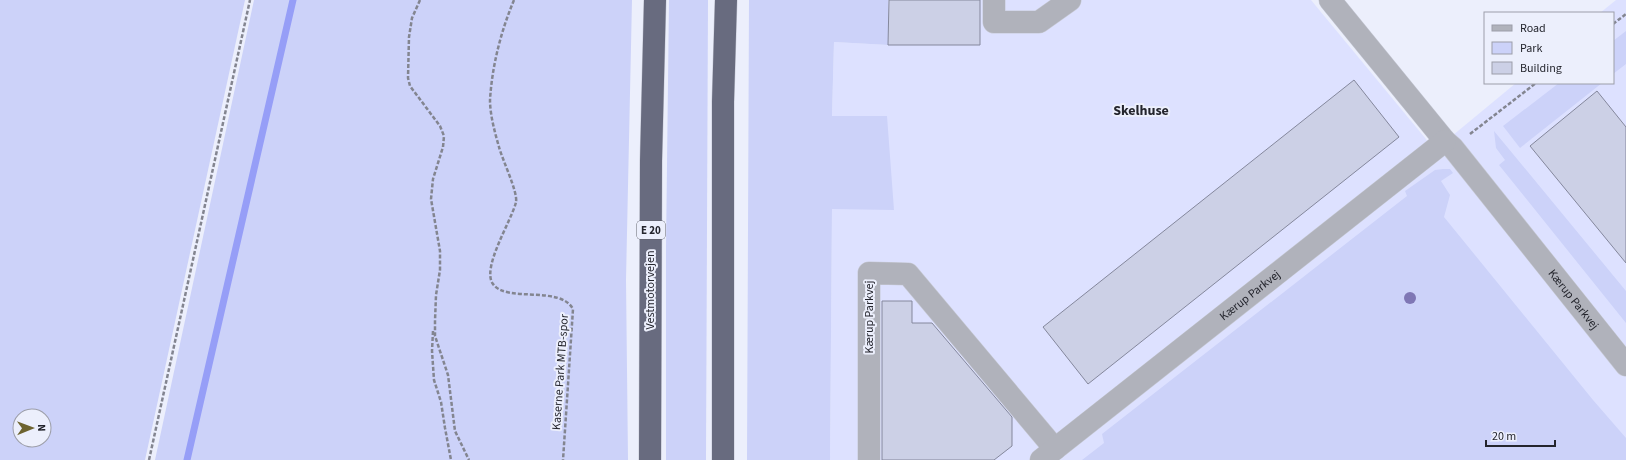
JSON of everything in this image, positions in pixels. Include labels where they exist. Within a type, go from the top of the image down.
[{"type":"highway","name":"Vestmotorvejen","points":[[650,460],[651,161],[654,0]]},
{"type":"highway","points":[[723,460],[723,118],[726,0]]},
{"type":"street","points":[[994,0],[994,22],[1039,22],[1070,0]]},
{"type":"street","name":"Kærup Parkvej","points":[[1330,0],[1626,364]]},
{"type":"street","name":"Kærup Parkvej","points":[[869,460],[869,273],[908,274],[1048,455],[1449,145]]},
{"type":"path","points":[[149,460],[250,0]]},
{"type":"path","points":[[420,0],[412,18],[409,37],[408,78],[410,86],[440,126],[444,136],[443,147],[433,179],[430,199],[440,251],[440,270],[436,295],[435,336],[448,375],[454,431],[469,460]]},
{"type":"path","name":"Kaserne Park MTB-spor","points":[[514,0],[506,20],[498,49],[490,100],[499,147],[515,192],[516,201],[501,236],[492,264],[490,277],[493,285],[502,290],[529,295],[559,297],[570,302],[573,309],[563,460]]},
{"type":"path","points":[[1614,23],[1626,14]]},
{"type":"path","points":[[1449,145],[1535,84]]},
{"type":"path","points":[[435,321],[432,351],[434,380],[441,402],[444,428],[451,460]]},
{"type":"shaded area","points":[[888,0],[1311,0],[1435,150],[1515,84],[1614,84],[1614,12],[1601,12],[1616,0],[1626,0],[1626,460],[830,460],[832,208],[894,209],[832,117],[834,42],[888,45]]},
{"type":"green space","points":[[0,0],[245,0],[145,460],[0,460]]},
{"type":"green space","points":[[254,0],[632,0],[626,280],[628,460],[155,460]]},
{"type":"green space","points":[[669,0],[708,0],[706,460],[666,460],[666,247]]},
{"type":"green space","points":[[749,0],[888,0],[888,45],[834,42],[832,116],[887,116],[894,210],[832,209],[830,460],[747,460]]},
{"type":"green space","points":[[1626,31],[1626,64],[1614,73],[1614,40]]},
{"type":"green space","points":[[1558,84],[1601,84],[1520,148],[1503,126]]},
{"type":"green space","points":[[1494,131],[1626,291],[1626,323],[1499,165],[1505,160],[1496,148]]},
{"type":"green space","points":[[1450,169],[1453,173],[1441,181],[1450,195],[1444,217],[1593,400],[1626,438],[1626,460],[1082,460],[1104,443],[1102,434],[1407,196],[1405,191],[1435,170]]},
{"type":"building","points":[[889,0],[980,0],[980,45],[888,45]]},
{"type":"building","points":[[1354,80],[1399,137],[1088,384],[1043,327]]},
{"type":"building","points":[[1597,91],[1626,127],[1626,263],[1530,146]]},
{"type":"building","points":[[882,301],[912,301],[912,323],[932,323],[1012,417],[1012,446],[994,460],[882,460]]},
{"type":"waterway","points":[[187,460],[293,0]]},
{"type":"district","name":"Skelhuse","points":[[1141,110]]}]
